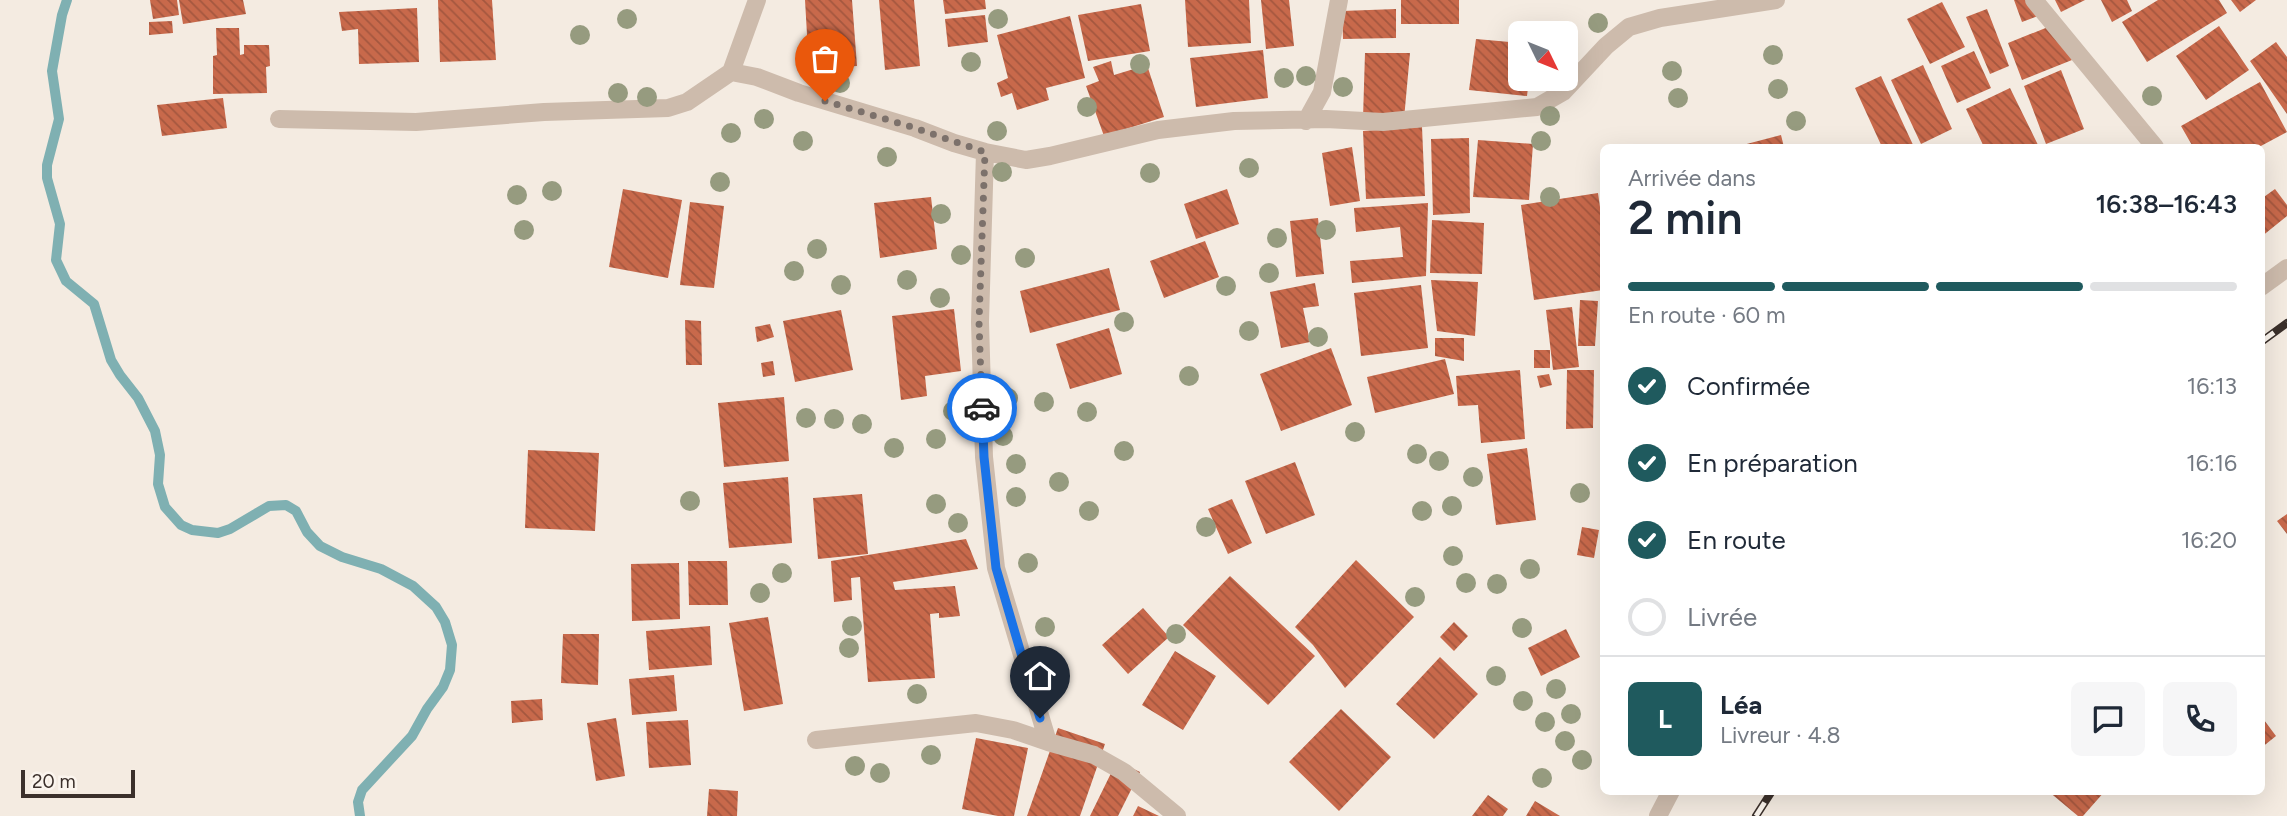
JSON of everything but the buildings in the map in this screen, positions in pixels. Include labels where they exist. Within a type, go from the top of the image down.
[{"type":"street","points":[[279,119],[416,122],[544,112],[668,108],[687,102],[731,72],[757,0]]},
{"type":"street","points":[[1306,121],[1322,92],[1339,0]]},
{"type":"street","points":[[731,72],[757,77],[985,152],[1026,160],[1158,130],[1234,121],[1326,119],[1383,122],[1537,107],[1563,92],[1606,46],[1629,27],[1660,18],[1776,0]]},
{"type":"street","points":[[2034,0],[2153,144]]},
{"type":"street","points":[[985,152],[979,322],[984,457],[996,568],[1048,742]]},
{"type":"street","points":[[2265,284],[2287,268]]},
{"type":"street","points":[[816,740],[976,723],[1013,730],[1094,755],[1125,772],[1177,816]]},
{"type":"street","points":[[1658,816],[1669,795]]},
{"type":"waterway","points":[[67,0],[52,71],[59,119],[47,165],[47,178],[60,224],[56,260],[66,281],[94,304],[111,360],[138,398],[155,431],[160,455],[158,484],[165,507],[181,525],[192,530],[218,533],[269,506],[286,505],[296,511],[307,532],[320,546],[342,557],[381,569],[413,586],[436,607],[445,622],[452,645],[450,670],[443,687],[412,736],[362,790],[358,802],[360,816]]},
{"type":"railway","points":[[2265,339],[2287,323]]},
{"type":"railway","points":[[1756,816],[1769,795]]},
{"type":"way so far","points":[[825,101],[985,152],[979,322],[982,408]]},
{"type":"route","points":[[982,408],[984,457],[996,568],[1040,718]]}]
